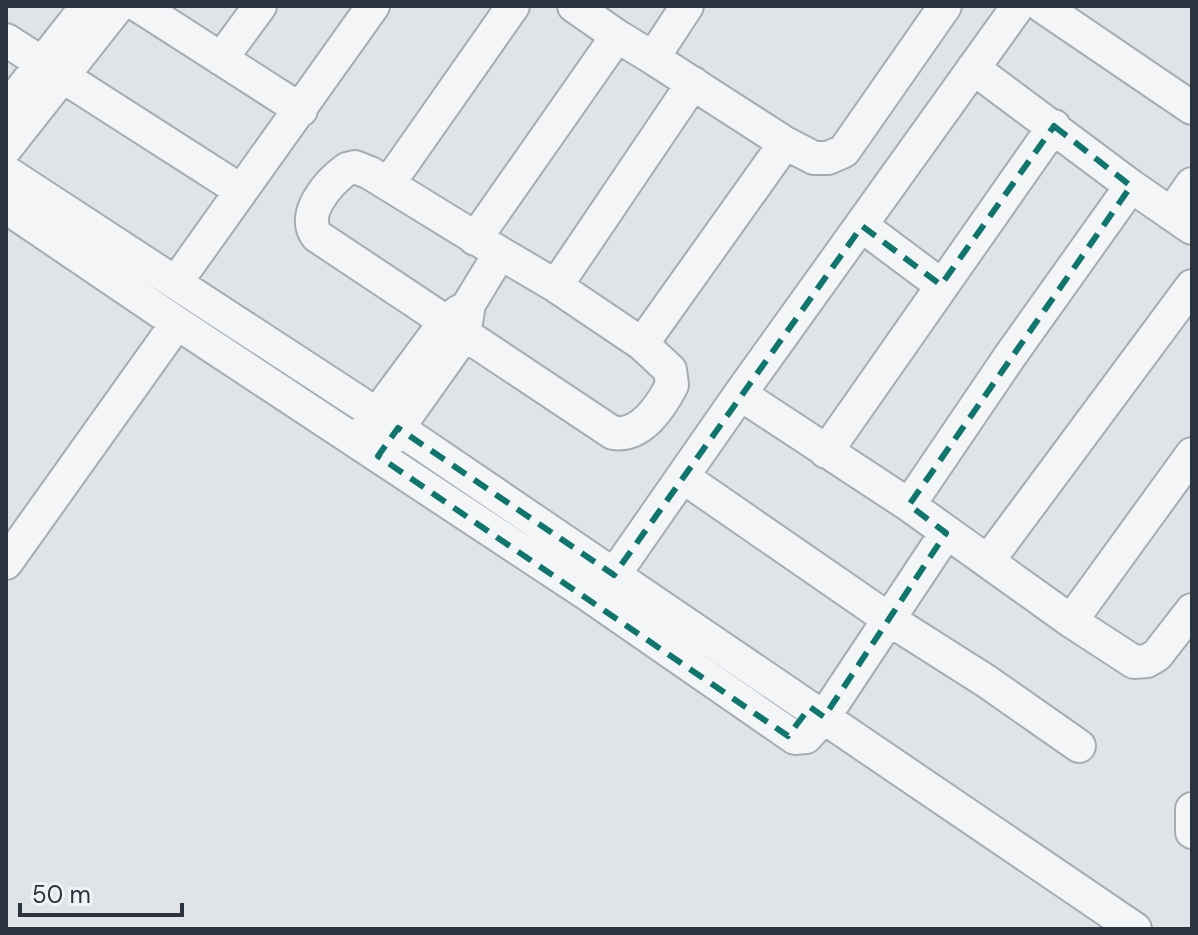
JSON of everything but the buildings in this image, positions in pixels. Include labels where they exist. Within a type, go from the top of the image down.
[{"type":"street","points":[[6,148],[87,6]]},
{"type":"street","points":[[221,59],[260,6]]},
{"type":"street","points":[[177,281],[373,6]]},
{"type":"street","points":[[389,183],[513,6]]},
{"type":"street","points":[[574,6],[785,143],[814,158],[828,158],[844,151],[945,6]]},
{"type":"street","points":[[653,58],[687,6]]},
{"type":"street","points":[[614,575],[1018,6]]},
{"type":"street","points":[[1042,6],[1192,108]]},
{"type":"street","points":[[6,109],[53,69],[140,7],[301,110]]},
{"type":"street","points":[[367,448],[459,320],[487,246],[617,36]]},
{"type":"street","points":[[6,40],[240,190]]},
{"type":"street","points":[[973,68],[1182,221],[1192,184]]},
{"type":"street","points":[[556,286],[693,83]]},
{"type":"street","points":[[826,452],[1054,126]]},
{"type":"street","points":[[642,344],[785,143]]},
{"type":"street","points":[[347,169],[363,169],[487,246],[556,286],[642,344],[670,370],[672,385],[641,428],[613,433],[459,320],[317,236],[311,229],[312,212],[347,169]]},
{"type":"street","points":[[6,172],[388,421],[1135,929]]},
{"type":"street","points":[[6,207],[587,594],[788,736],[817,712],[883,615],[1010,356],[1131,186]]},
{"type":"street","points":[[862,226],[941,285]]},
{"type":"street","points":[[988,561],[1192,286]]},
{"type":"street","points":[[6,563],[177,323]]},
{"type":"street","points":[[740,394],[1134,662],[1147,661],[1157,655],[1192,610]]},
{"type":"street","points":[[1071,621],[1192,454]]},
{"type":"street","points":[[683,477],[1079,746]]},
{"type":"street","points":[[1192,809],[1192,832]]},
{"type":"highlighted area","points":[[1054,126],[1131,186],[909,505],[946,533],[824,717],[810,707],[788,736],[378,456],[398,428],[614,575],[862,226],[941,285]]}]
